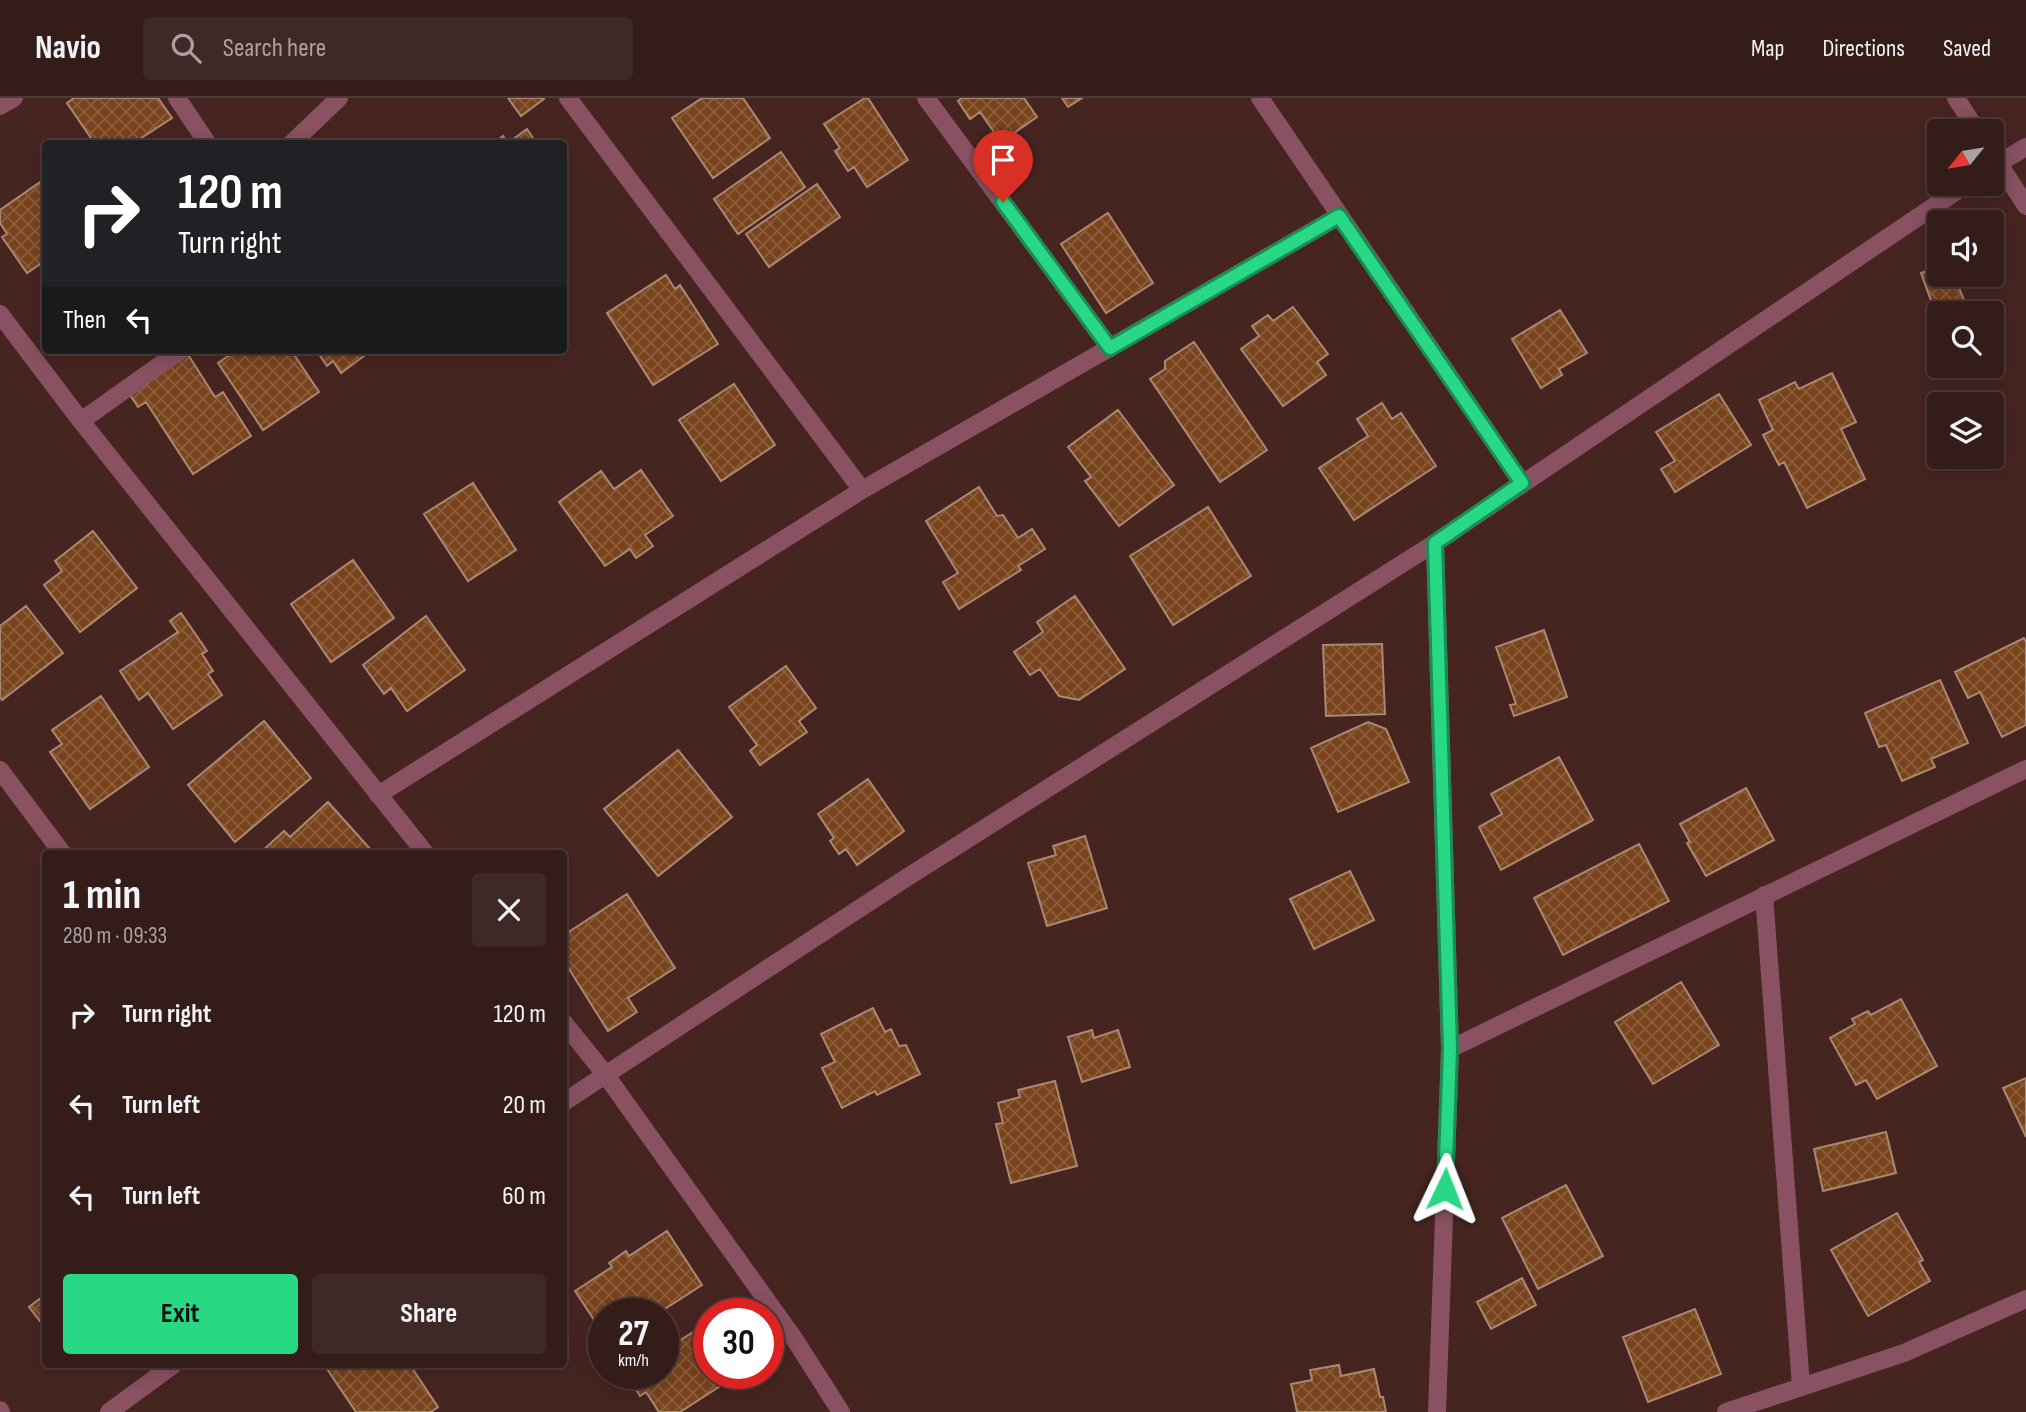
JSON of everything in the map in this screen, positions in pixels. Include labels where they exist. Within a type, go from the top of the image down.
[{"type":"street","points":[[0,106],[14,98]]},
{"type":"street","points":[[177,98],[205,140]]},
{"type":"street","points":[[295,140],[339,98]]},
{"type":"street","points":[[568,98],[862,490]]},
{"type":"street","points":[[926,98],[1110,348]]},
{"type":"street","points":[[1260,98],[1522,483]]},
{"type":"street","points":[[1956,98],[1969,119]]},
{"type":"street","points":[[2004,157],[2026,147]]},
{"type":"street","points":[[2004,175],[2026,206]]},
{"type":"street","points":[[567,1100],[903,880],[1435,543],[1949,196]]},
{"type":"street","points":[[378,795],[862,490],[1339,216]]},
{"type":"street","points":[[0,314],[81,421],[423,850]]},
{"type":"street","points":[[81,421],[175,354]]},
{"type":"street","points":[[1435,543],[1450,1049],[1437,1412]]},
{"type":"street","points":[[1450,1049],[2026,769]]},
{"type":"street","points":[[0,770],[60,850]]},
{"type":"street","points":[[1764,895],[1801,1386]]},
{"type":"street","points":[[567,1027],[606,1074],[794,1340],[835,1410]]},
{"type":"street","points":[[1726,1412],[1904,1353],[2026,1299]]},
{"type":"street","points":[[109,1412],[169,1368]]},
{"type":"building","points":[[74,98],[158,98],[172,118],[138,140],[92,140],[67,103]]},
{"type":"building","points":[[508,98],[543,98],[544,99],[521,116]]},
{"type":"building","points":[[702,98],[743,98],[770,138],[713,178],[672,118]]},
{"type":"building","points":[[868,98],[908,160],[867,187],[854,167],[848,171],[835,151],[840,148],[824,124]]},
{"type":"building","points":[[962,98],[1024,98],[1037,117],[1001,142],[980,112],[970,119],[958,101]]},
{"type":"building","points":[[1062,98],[1082,98],[1068,107]]},
{"type":"building","points":[[527,129],[534,140],[512,140]]},
{"type":"building","points":[[781,152],[805,187],[738,234],[714,199]]},
{"type":"building","points":[[42,181],[42,263],[27,273],[2,237],[7,234],[0,223],[0,210]]},
{"type":"building","points":[[817,184],[840,217],[769,267],[746,234]]},
{"type":"building","points":[[1108,213],[1153,283],[1106,313],[1061,244]]},
{"type":"building","points":[[1927,271],[1927,287],[1959,287],[1964,301],[1931,301],[1921,273]]},
{"type":"building","points":[[666,275],[675,289],[680,285],[718,344],[653,385],[607,313]]},
{"type":"building","points":[[1293,307],[1328,354],[1317,362],[1326,375],[1283,406],[1241,349],[1259,336],[1252,326],[1268,315],[1273,321]]},
{"type":"building","points":[[1560,310],[1587,353],[1559,369],[1562,375],[1541,388],[1512,339]]},
{"type":"building","points":[[1194,342],[1267,450],[1220,482],[1150,379],[1165,369],[1165,361]]},
{"type":"building","points":[[188,354],[215,397],[223,392],[251,436],[193,474],[146,402],[138,407],[128,392]]},
{"type":"building","points":[[231,354],[294,354],[319,392],[263,430],[218,363]]},
{"type":"building","points":[[319,354],[367,354],[341,373],[333,361],[327,366]]},
{"type":"building","points":[[1832,373],[1856,422],[1841,429],[1865,479],[1807,508],[1784,462],[1779,465],[1763,435],[1773,430],[1759,400],[1795,382],[1799,389]]},
{"type":"building","points":[[734,384],[775,445],[721,481],[679,420]]},
{"type":"building","points":[[1719,394],[1751,445],[1675,492],[1661,469],[1675,461],[1656,432]]},
{"type":"building","points":[[1382,403],[1392,419],[1401,413],[1436,466],[1354,520],[1319,468],[1368,436],[1357,419]]},
{"type":"building","points":[[1118,410],[1174,485],[1119,526],[1085,481],[1091,477],[1068,447]]},
{"type":"building","points":[[641,470],[673,516],[645,535],[653,546],[636,558],[630,549],[605,566],[559,502],[601,471],[614,489]]},
{"type":"building","points":[[473,483],[516,550],[468,581],[424,514]]},
{"type":"building","points":[[979,487],[997,516],[1003,515],[1018,538],[1032,529],[1045,549],[1018,566],[1021,570],[959,609],[943,582],[958,573],[926,521]]},
{"type":"building","points":[[1208,507],[1251,576],[1173,625],[1130,556]]},
{"type":"building","points":[[93,531],[137,588],[80,632],[44,585],[62,571],[55,561]]},
{"type":"building","points":[[353,560],[394,618],[331,662],[291,604]]},
{"type":"building","points":[[1075,596],[1125,669],[1079,700],[1059,696],[1040,669],[1030,675],[1014,652],[1043,632],[1037,622]]},
{"type":"building","points":[[26,606],[63,653],[2,700],[0,626]]},
{"type":"building","points":[[181,613],[207,651],[202,654],[213,671],[208,674],[222,695],[173,729],[148,693],[139,700],[120,671],[178,632],[170,621]]},
{"type":"building","points":[[426,616],[465,670],[407,711],[391,688],[384,694],[363,665]]},
{"type":"building","points":[[1544,630],[1567,697],[1514,716],[1510,705],[1516,704],[1496,647]]},
{"type":"building","points":[[2024,638],[2026,725],[2002,737],[1980,692],[1968,698],[1955,672]]},
{"type":"building","points":[[1382,644],[1385,714],[1326,716],[1323,645]]},
{"type":"building","points":[[786,666],[816,708],[799,721],[807,732],[760,765],[750,751],[757,745],[729,707]]},
{"type":"building","points":[[1940,680],[1968,743],[1931,759],[1935,767],[1902,781],[1886,745],[1879,747],[1865,713]]},
{"type":"building","points":[[101,696],[149,767],[90,809],[50,752],[62,744],[52,730]]},
{"type":"building","points":[[264,721],[311,778],[235,842],[188,785]]},
{"type":"building","points":[[1368,722],[1386,729],[1409,782],[1338,812],[1311,748]]},
{"type":"building","points":[[678,750],[732,817],[658,876],[604,809]]},
{"type":"building","points":[[1559,757],[1593,820],[1501,870],[1479,827],[1502,814],[1491,794]]},
{"type":"building","points":[[868,779],[904,831],[857,865],[846,849],[839,854],[830,841],[834,838],[818,814]]},
{"type":"building","points":[[1746,788],[1774,840],[1706,876],[1687,843],[1690,842],[1680,824]]},
{"type":"building","points":[[328,802],[371,850],[263,850],[284,831],[290,837]]},
{"type":"building","points":[[1085,836],[1107,908],[1047,926],[1028,863],[1056,855],[1053,846]]},
{"type":"building","points":[[1639,844],[1669,901],[1563,955],[1534,898]]},
{"type":"building","points":[[1350,871],[1374,920],[1314,949],[1290,899]]},
{"type":"building","points":[[627,894],[675,968],[628,998],[637,1012],[608,1031],[567,966],[567,933]]},
{"type":"building","points":[[1681,982],[1719,1045],[1653,1084],[1615,1022]]},
{"type":"building","points":[[1901,999],[1937,1066],[1877,1099],[1866,1080],[1856,1085],[1830,1038],[1855,1024],[1852,1019],[1868,1011],[1871,1015]]},
{"type":"building","points":[[873,1008],[885,1032],[891,1029],[899,1046],[906,1045],[920,1074],[877,1095],[875,1091],[842,1108],[822,1068],[835,1062],[821,1034]]},
{"type":"building","points":[[1092,1030],[1094,1038],[1118,1030],[1130,1067],[1082,1082],[1068,1037]]},
{"type":"building","points":[[2026,1078],[2026,1137],[2003,1088]]},
{"type":"building","points":[[1055,1081],[1077,1166],[1011,1183],[996,1124],[1003,1123],[998,1103],[1020,1097],[1018,1090]]},
{"type":"building","points":[[1886,1132],[1896,1173],[1823,1191],[1814,1149]]},
{"type":"building","points":[[1566,1185],[1603,1256],[1538,1289],[1502,1218]]},
{"type":"building","points":[[1897,1213],[1923,1260],[1919,1262],[1930,1281],[1868,1316],[1831,1250]]},
{"type":"building","points":[[667,1231],[702,1285],[679,1300],[588,1298],[588,1311],[575,1291],[612,1267],[609,1263],[626,1251],[629,1256]]},
{"type":"building","points":[[1522,1278],[1536,1305],[1491,1329],[1477,1302]]},
{"type":"building","points":[[42,1297],[42,1324],[29,1307]]},
{"type":"building","points":[[1695,1309],[1721,1374],[1648,1402],[1623,1337]]},
{"type":"building","points":[[693,1332],[693,1389],[716,1389],[680,1412],[659,1412],[646,1392],[640,1396],[636,1389],[679,1389],[679,1341]]},
{"type":"building","points":[[1339,1365],[1341,1376],[1374,1369],[1386,1412],[1297,1412],[1291,1384],[1312,1380],[1310,1370]]},
{"type":"building","points":[[412,1368],[438,1407],[431,1412],[356,1412],[327,1369]]},
{"type":"route","points":[[1003,202],[1110,348],[1339,216],[1522,483],[1435,543],[1450,1049],[1445,1189]]}]
